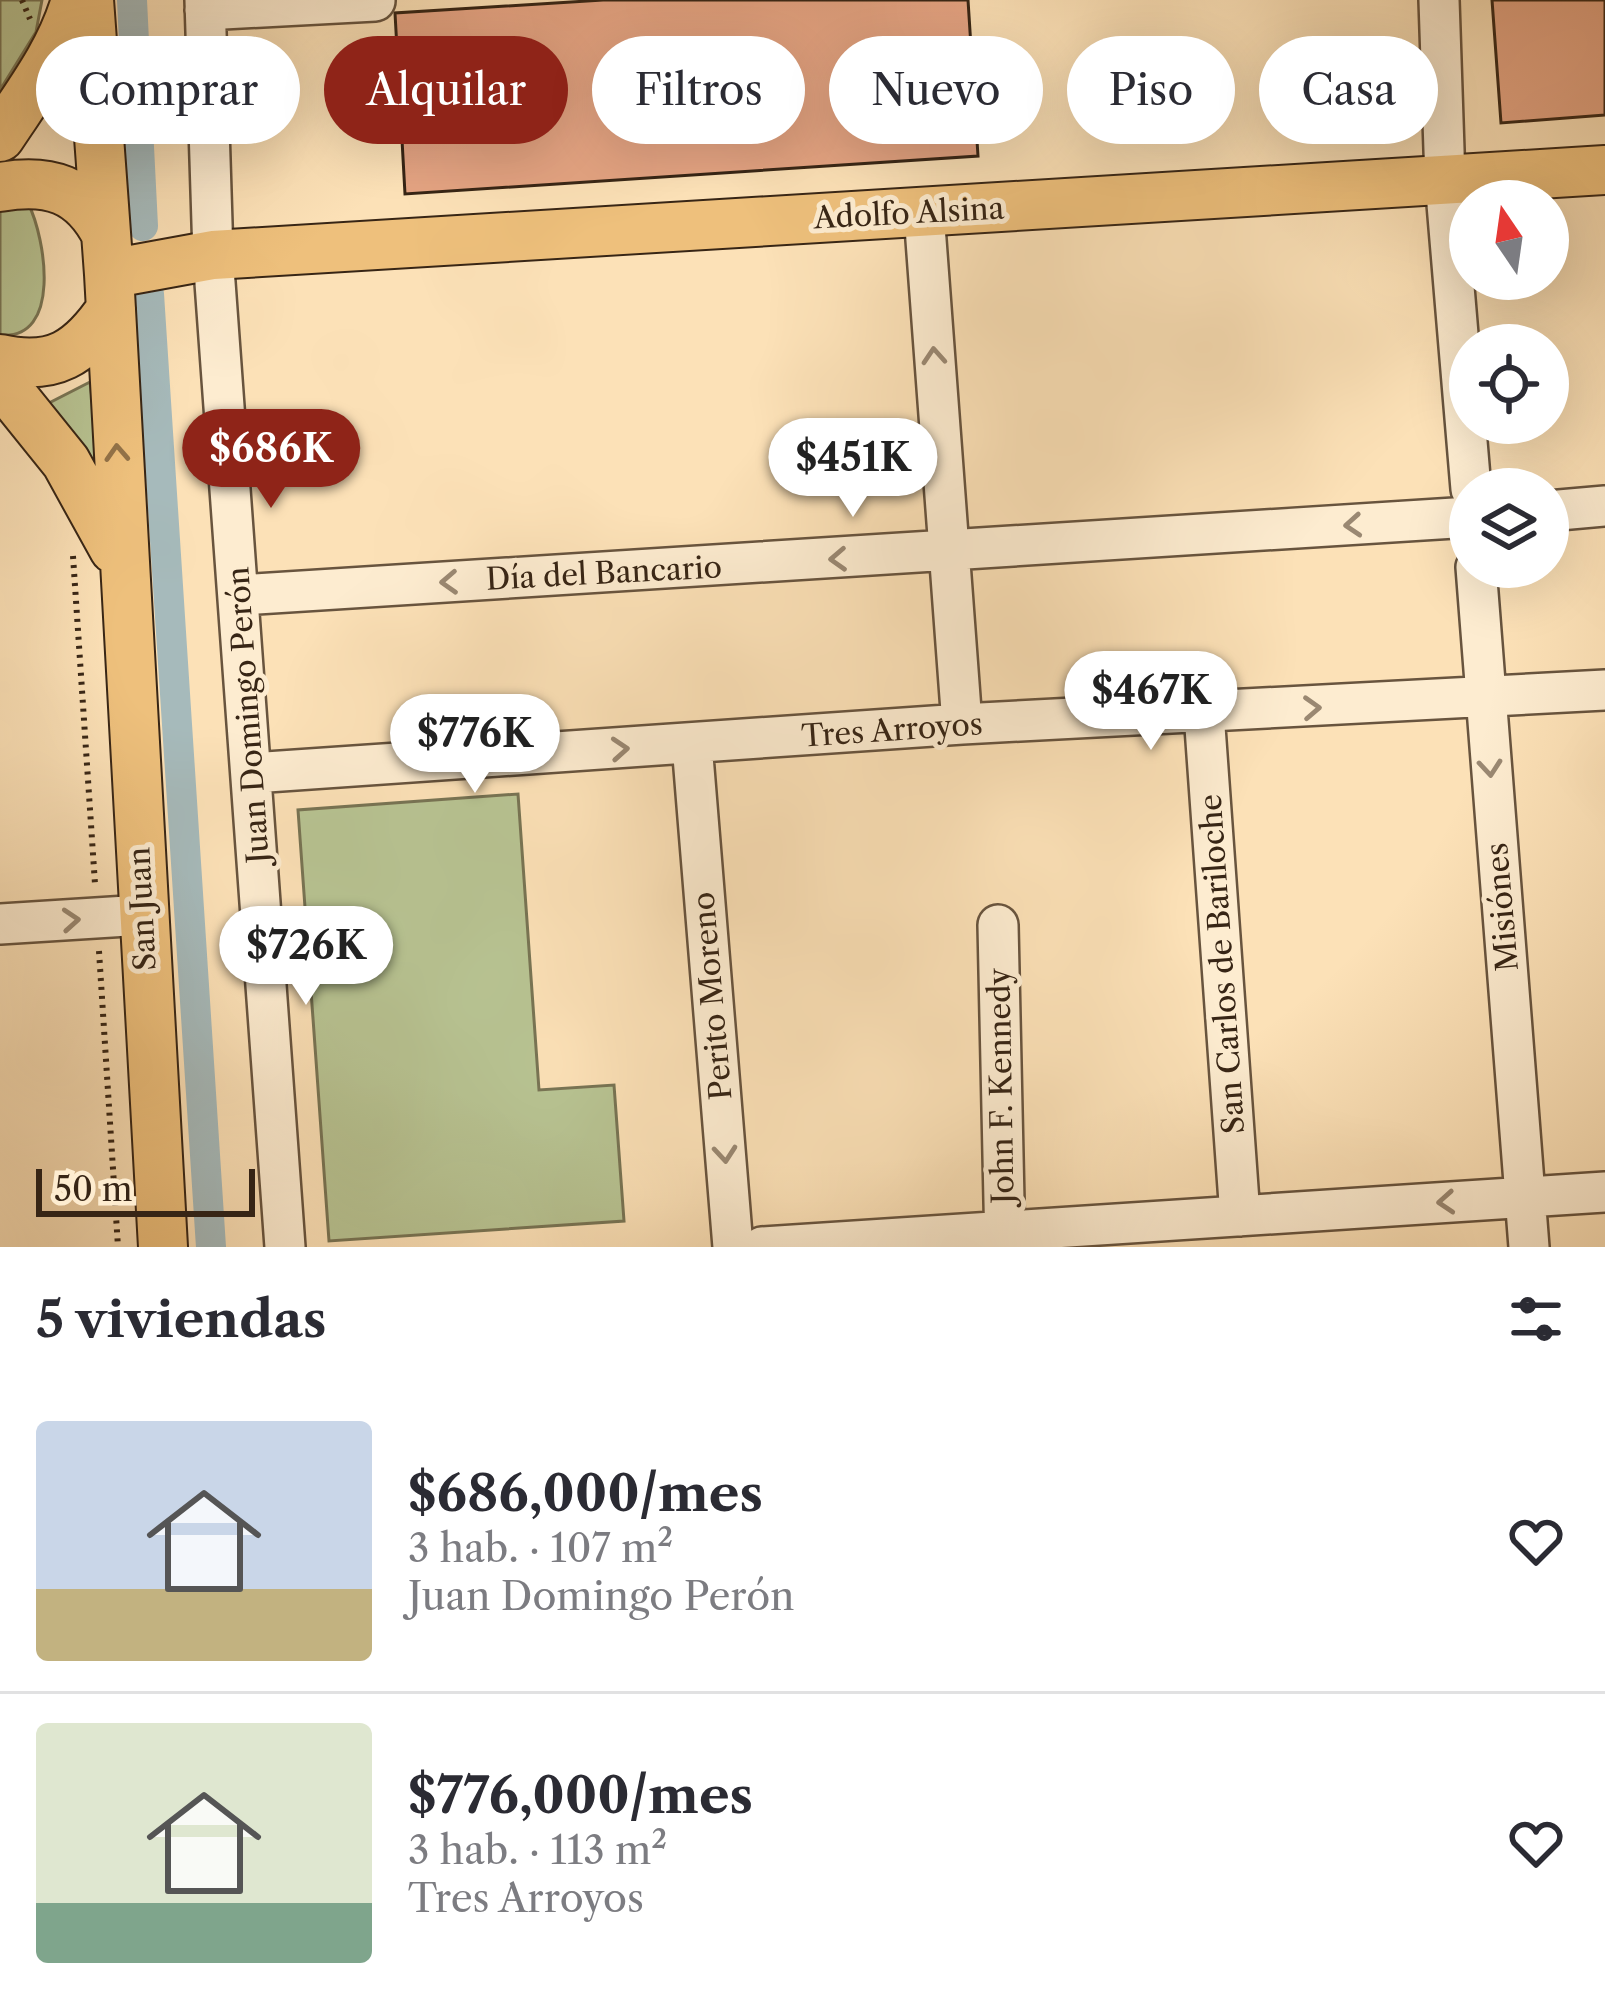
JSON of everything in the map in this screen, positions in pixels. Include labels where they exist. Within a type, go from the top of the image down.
[{"type":"main road","points":[[0,137],[59,46],[76,0]]},
{"type":"main road","name":"San Juan","points":[[89,0],[109,272],[123,570],[120,916],[164,1247]]},
{"type":"main road","name":"Adolfo Alsina","points":[[109,272],[213,255],[1605,170]]},
{"type":"main road","points":[[0,187],[25,182],[74,195],[93,208],[109,272],[73,355],[0,376]]},
{"type":"main road","name":"San Juan","points":[[0,376],[83,488],[123,570]]},
{"type":"street","points":[[1438,0],[1445,180],[1469,468]]},
{"type":"street","points":[[205,5],[375,1]]},
{"type":"street","name":"Juan Domingo Perón","points":[[205,5],[213,255],[285,1247]]},
{"type":"street","points":[[925,213],[962,724]]},
{"type":"street","points":[[1569,509],[1605,506]]},
{"type":"street","name":"Día del Bancario","points":[[241,595],[1449,518]]},
{"type":"street","name":"Misiónes","points":[[1478,588],[1529,1247]]},
{"type":"street","name":"Tres Arroyos","points":[[252,773],[962,724],[1605,690]]},
{"type":"street","name":"San Carlos de Bariloche","points":[[1204,712],[1240,1216]]},
{"type":"street","name":"Perito Moreno","points":[[692,744],[733,1247]]},
{"type":"street","points":[[0,924],[120,916]]},
{"type":"street","name":"John F. Kennedy","points":[[998,926],[1005,1239]]},
{"type":"street","points":[[762,1247],[1005,1239],[1240,1216],[1605,1192]]},
{"type":"path","points":[[71,546],[120,916],[118,1247]]},
{"type":"green space","points":[[0,0],[42,0],[36,32],[0,90]]},
{"type":"green space","points":[[0,196],[28,203],[40,240],[44,285],[33,322],[20,333],[0,335]]},
{"type":"green space","points":[[90,382],[101,472],[49,403]]},
{"type":"green space","points":[[518,794],[539,1090],[614,1085],[624,1221],[329,1241],[298,810]]},
{"type":"building","points":[[603,0],[968,0],[970,36],[829,36],[829,144],[977,144],[978,156],[405,194],[402,144],[568,144],[568,36],[396,36],[395,13]]},
{"type":"building","points":[[1492,0],[1605,0],[1605,115],[1501,123]]},
{"type":"waterway","points":[[132,0],[134,36]]},
{"type":"waterway","points":[[139,144],[143,226]]},
{"type":"waterway","points":[[149,294],[211,1247]]}]
